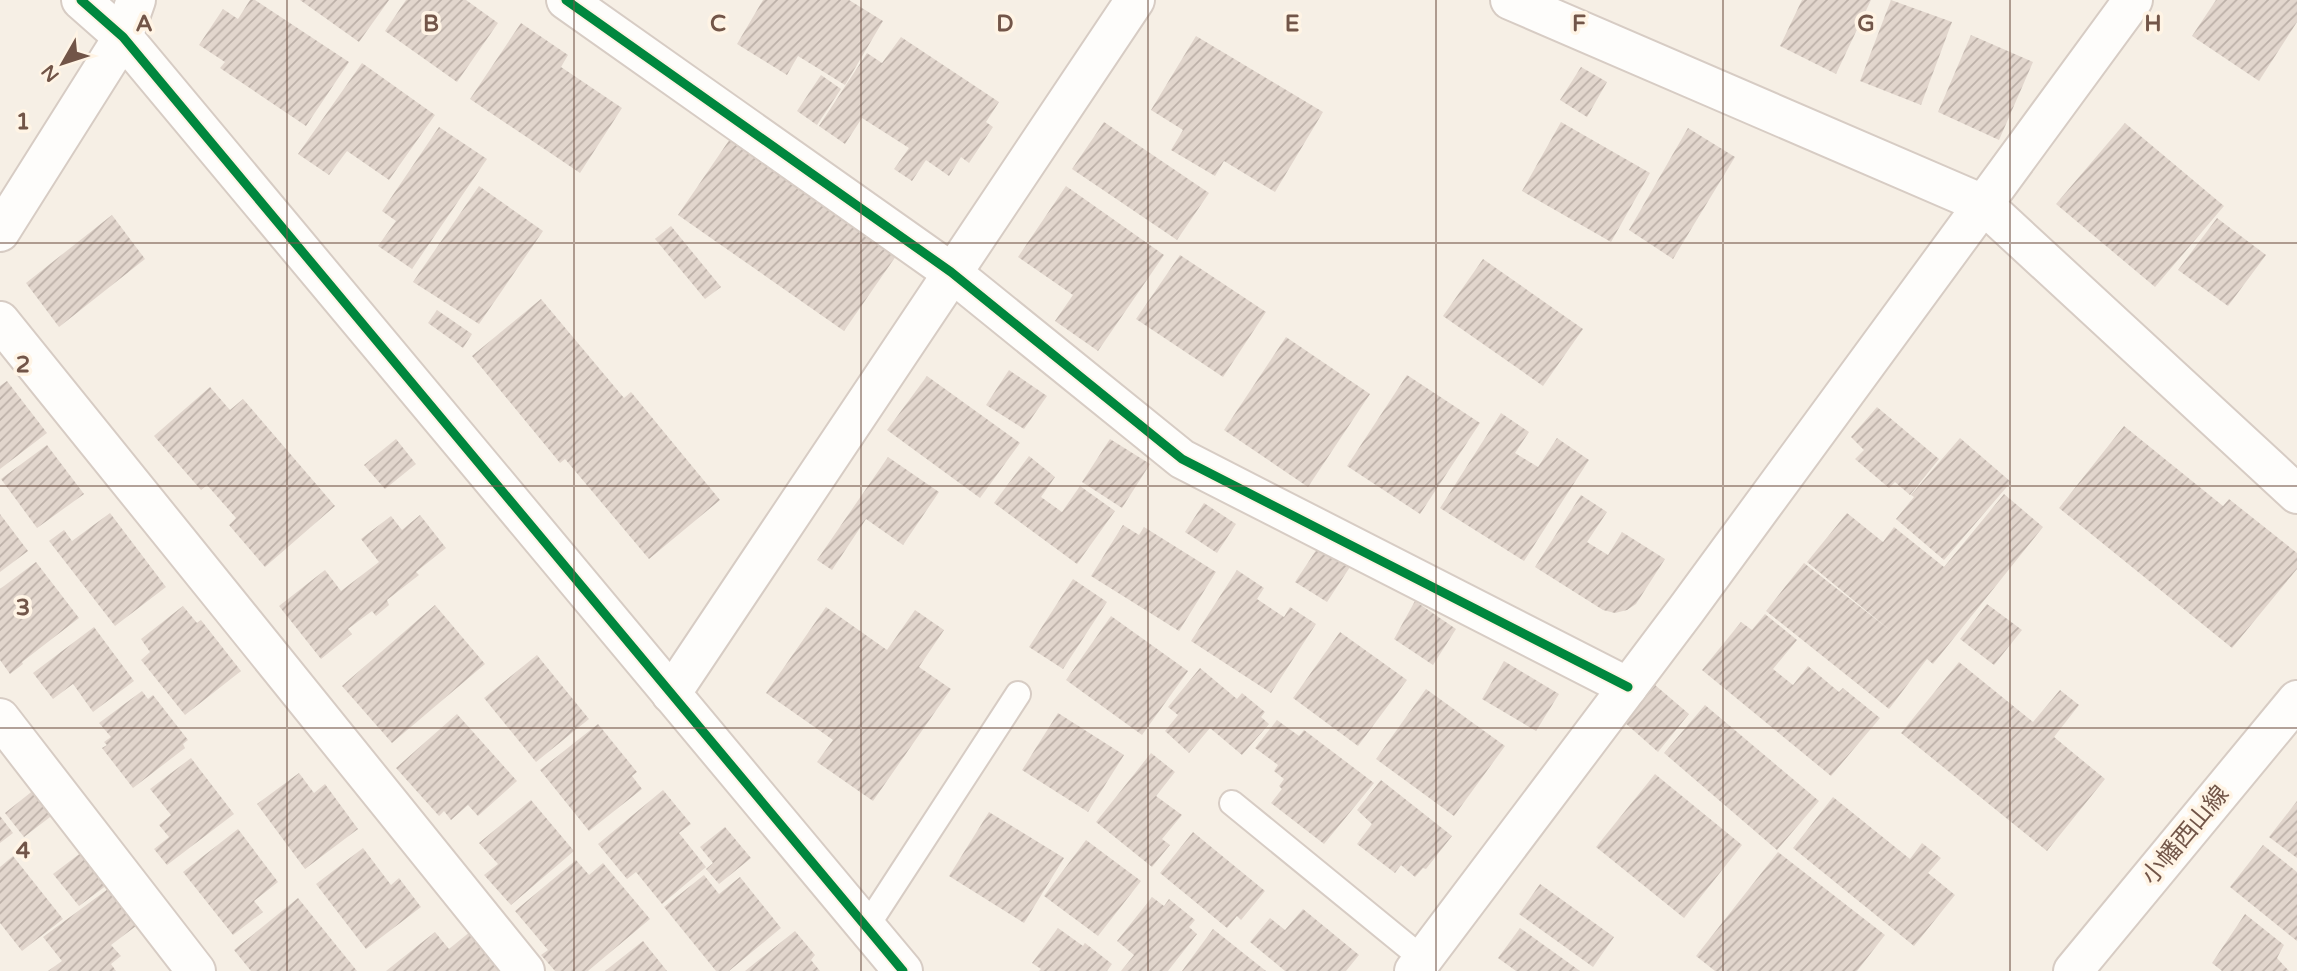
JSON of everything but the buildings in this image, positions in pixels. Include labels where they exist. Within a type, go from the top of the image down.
[{"type":"street","points":[[81,0],[123,37],[903,971]]},
{"type":"street","points":[[0,232],[123,37],[136,0]]},
{"type":"street","points":[[566,0],[951,272],[1182,459],[1628,687]]},
{"type":"street","points":[[671,694],[1135,0]]},
{"type":"street","points":[[1510,0],[1983,204],[2297,494]]},
{"type":"street","points":[[1419,966],[1628,687],[2133,0]]},
{"type":"street","points":[[0,321],[525,971]]},
{"type":"street","name":"小幡西山線","points":[[2073,971],[2297,700]]},
{"type":"street","points":[[0,718],[195,971]]},
{"type":"lane","points":[[867,926],[1018,694]]},
{"type":"lane","points":[[1232,803],[1419,966]]},
{"type":"cycle path","points":[[81,0],[123,37],[903,971]]},
{"type":"cycle path","points":[[566,0],[951,272],[1182,459],[1628,687]]}]
